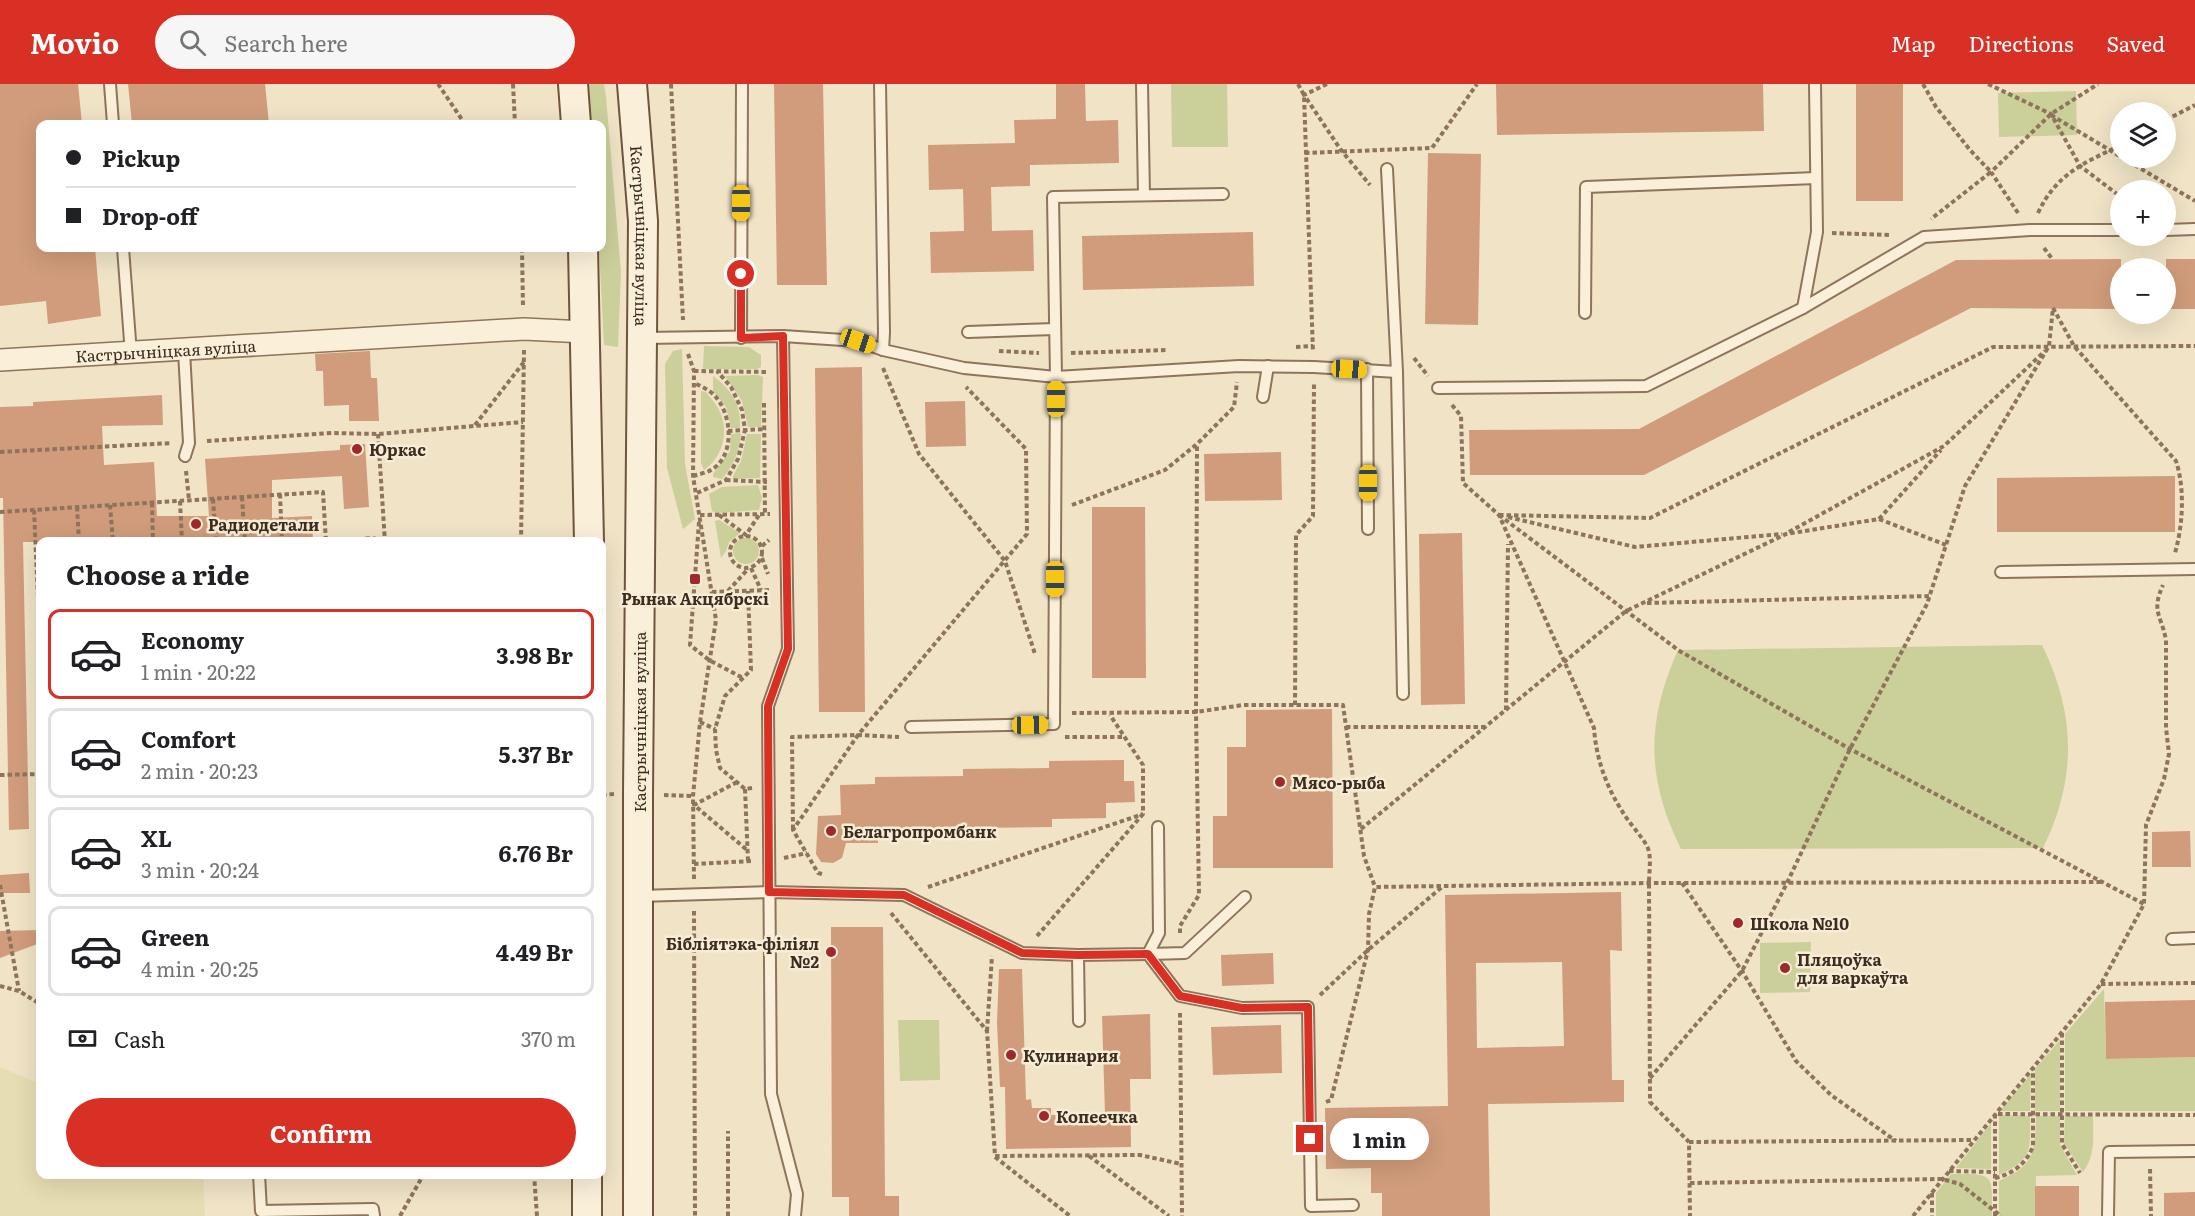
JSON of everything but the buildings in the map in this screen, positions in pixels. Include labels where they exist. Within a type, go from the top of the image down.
[{"type":"main road","points":[[573,84],[576,120]]},
{"type":"main road","name":"Кастрычніцкая вуліца","points":[[632,84],[643,221],[638,794],[638,1216]]},
{"type":"main road","points":[[583,252],[589,537]]},
{"type":"main road","points":[[587,1179],[587,1216]]},
{"type":"street","name":"Кастрычніцкая вуліца","points":[[0,360],[184,351],[524,329],[585,332]]},
{"type":"lane","points":[[110,84],[113,120]]},
{"type":"lane","points":[[741,338],[742,84]]},
{"type":"lane","points":[[880,84],[883,350]]},
{"type":"lane","points":[[1142,84],[1144,195]]},
{"type":"lane","points":[[1803,308],[1817,232],[1815,84]]},
{"type":"lane","points":[[1387,169],[1397,372],[1403,694]]},
{"type":"lane","points":[[1585,313],[1586,187],[1816,178]]},
{"type":"lane","points":[[911,727],[1054,724],[1056,353],[1053,197],[1223,194]]},
{"type":"lane","points":[[2176,230],[2195,229]]},
{"type":"lane","points":[[1438,388],[1646,386],[1803,308],[1924,237],[2030,230],[2110,230]]},
{"type":"lane","points":[[123,252],[131,354]]},
{"type":"lane","points":[[968,332],[1055,329]]},
{"type":"lane","points":[[643,338],[783,336],[858,341],[883,350],[964,368],[1056,377],[1239,366],[1367,369],[1397,372]]},
{"type":"lane","points":[[783,336],[788,649],[768,706],[771,1095],[797,1194],[795,1216]]},
{"type":"lane","points":[[184,351],[189,443],[184,456]]},
{"type":"lane","points":[[1263,397],[1268,366]]},
{"type":"lane","points":[[1367,369],[1368,529]]},
{"type":"lane","points":[[2001,572],[2195,569]]},
{"type":"lane","points":[[1148,954],[1159,933],[1158,827]]},
{"type":"lane","points":[[639,896],[769,892],[904,895],[1022,953],[1078,955],[1185,953],[1245,897]]},
{"type":"lane","points":[[2172,939],[2195,938]]},
{"type":"lane","points":[[1148,954],[1180,996],[1242,1008],[1308,1007],[1311,1206],[1353,1205]]},
{"type":"lane","points":[[1078,955],[1080,1021]]},
{"type":"lane","points":[[2108,1216],[2109,1152],[2195,1151]]},
{"type":"lane","points":[[259,1179],[261,1211],[373,1209],[374,1216]]},
{"type":"path","points":[[438,84],[462,120]]},
{"type":"path","points":[[513,84],[515,120]]},
{"type":"path","points":[[671,84],[683,337],[694,371],[693,476],[716,620],[700,722],[693,796],[695,1216]]},
{"type":"path","points":[[1298,84],[1341,150],[1363,178],[1390,204]]},
{"type":"path","points":[[1304,95],[1327,84]]},
{"type":"path","points":[[1305,153],[1432,148],[1477,84]]},
{"type":"path","points":[[1923,84],[1936,107],[1970,150],[1991,172],[2030,230]]},
{"type":"path","points":[[1988,84],[2051,114],[2195,201]]},
{"type":"path","points":[[1817,232],[1924,237],[1932,216],[1991,172],[2051,114],[2098,84]]},
{"type":"path","points":[[1295,705],[1296,535],[1313,516],[1314,367],[1304,95]]},
{"type":"path","points":[[2176,115],[2195,105]]},
{"type":"path","points":[[2051,114],[2080,166],[2110,189]]},
{"type":"path","points":[[2030,230],[2047,194],[2080,166],[2109,151]]},
{"type":"path","points":[[521,537],[524,362],[522,252]]},
{"type":"path","points":[[1650,1079],[1742,971],[1787,883],[1850,749],[1930,596],[1965,486],[2049,346],[2053,308],[2074,346],[2176,461],[2180,472],[2179,537]]},
{"type":"path","points":[[1290,347],[1313,346]]},
{"type":"path","points":[[1879,519],[1944,446],[2049,346]]},
{"type":"path","points":[[1499,515],[1650,518],[1993,347],[2195,346]]},
{"type":"path","points":[[988,350],[1056,353],[1173,350]]},
{"type":"path","points":[[475,426],[524,362]]},
{"type":"path","points":[[893,367],[881,364],[919,453],[1005,561],[1036,658]]},
{"type":"path","points":[[794,830],[858,735],[1027,534],[1055,512],[1165,470],[1197,444],[1234,407],[1239,366]]},
{"type":"path","points":[[694,371],[784,372]]},
{"type":"path","points":[[717,372],[731,387],[742,410],[745,430],[738,459],[726,480]]},
{"type":"path","points":[[764,383],[765,372]]},
{"type":"path","points":[[693,382],[713,393],[722,405],[727,417],[728,431],[728,444],[724,456],[712,470],[693,476]]},
{"type":"path","points":[[963,383],[1026,449],[1027,534]]},
{"type":"path","points":[[1438,388],[1461,416],[1463,483],[1499,515],[1678,650],[1850,749],[2144,904]]},
{"type":"path","points":[[764,395],[766,523]]},
{"type":"path","points":[[387,537],[378,434],[523,422]]},
{"type":"path","points":[[728,431],[785,429]]},
{"type":"path","points":[[1180,953],[1180,926],[1199,895],[1196,712],[1197,444]]},
{"type":"path","points":[[1360,829],[1626,611],[1786,534],[1944,446]]},
{"type":"path","points":[[184,456],[189,500]]},
{"type":"path","points":[[697,493],[726,480],[785,482]]},
{"type":"path","points":[[0,512],[323,492],[327,537]]},
{"type":"path","points":[[280,494],[282,537]]},
{"type":"path","points":[[242,497],[245,537]]},
{"type":"path","points":[[213,499],[216,537]]},
{"type":"path","points":[[180,501],[182,537]]},
{"type":"path","points":[[152,503],[153,537]]},
{"type":"path","points":[[111,505],[113,537]]},
{"type":"path","points":[[77,507],[79,537]]},
{"type":"path","points":[[34,510],[36,554]]},
{"type":"path","points":[[760,514],[746,535],[736,539],[730,553],[738,566],[749,568],[756,566],[762,558]]},
{"type":"path","points":[[700,515],[786,515]]},
{"type":"path","points":[[700,515],[690,645],[710,660],[743,678]]},
{"type":"path","points":[[718,515],[746,535],[755,538],[762,546],[762,558],[768,574],[768,590]]},
{"type":"path","points":[[1499,515],[1635,547],[1786,534],[1879,519],[1946,545]]},
{"type":"path","points":[[1499,515],[1594,728],[1595,750],[1606,782],[1621,810],[1647,846],[1649,854],[1650,1102],[1689,1142],[1690,1216]]},
{"type":"path","points":[[762,546],[769,541],[768,532]]},
{"type":"path","points":[[1506,710],[1509,540]]},
{"type":"path","points":[[749,568],[761,590]]},
{"type":"path","points":[[727,591],[749,568]]},
{"type":"path","points":[[712,592],[787,590]]},
{"type":"path","points":[[748,591],[751,670],[725,696],[715,729],[720,768],[745,789],[748,861]]},
{"type":"path","points":[[1644,603],[1930,596]]},
{"type":"path","points":[[1912,1216],[2101,984],[2144,904],[2145,825],[2164,779],[2169,753],[2166,728],[2166,640],[2157,607]]},
{"type":"path","points":[[1054,713],[1196,712],[1243,705],[1343,705],[1364,856],[1376,887],[1369,914],[1368,950],[1331,1100],[1317,1104]]},
{"type":"path","points":[[1070,1216],[995,1156],[987,1031],[990,956],[1022,953],[1143,814],[1143,765],[1110,714]]},
{"type":"path","points":[[700,722],[715,729]]},
{"type":"path","points":[[829,876],[818,873],[794,830],[792,737],[858,735],[912,738],[911,727]]},
{"type":"path","points":[[1346,727],[1485,727]]},
{"type":"path","points":[[0,775],[36,774]]},
{"type":"path","points":[[694,805],[738,782]]},
{"type":"path","points":[[745,789],[769,787]]},
{"type":"path","points":[[694,805],[747,850]]},
{"type":"path","points":[[904,895],[1143,814]]},
{"type":"path","points":[[1376,887],[1649,883],[2102,882]]},
{"type":"path","points":[[1682,883],[1742,971],[1796,1061],[1830,1095],[1896,1141]]},
{"type":"path","points":[[0,885],[19,991]]},
{"type":"path","points":[[1308,1007],[1368,950],[1442,886]]},
{"type":"path","points":[[877,895],[987,1031]]},
{"type":"path","points":[[2101,984],[2195,983]]},
{"type":"path","points":[[0,986],[19,991],[36,1002]]},
{"type":"path","points":[[1180,1025],[1182,1216]]},
{"type":"path","points":[[2062,1032],[2062,1144],[2080,1173]]},
{"type":"path","points":[[1995,1178],[2017,1168],[2030,1155],[2033,1146],[2033,1067]]},
{"type":"path","points":[[1995,1114],[2195,1115]]},
{"type":"path","points":[[1995,1114],[1995,1213]]},
{"type":"path","points":[[728,1131],[728,1216]]},
{"type":"path","points":[[1689,1142],[1974,1140]]},
{"type":"path","points":[[995,1156],[1140,1155],[1181,1164]]},
{"type":"path","points":[[1088,1156],[1169,1216]]},
{"type":"path","points":[[2151,1216],[2150,1168],[2162,1168]]},
{"type":"path","points":[[1948,1171],[1995,1172]]},
{"type":"path","points":[[400,1216],[421,1179]]},
{"type":"path","points":[[534,1179],[537,1216]]},
{"type":"path","points":[[1690,1184],[1942,1179],[1960,1184],[2001,1216]]},
{"type":"path","points":[[1932,1192],[1932,1216]]},
{"type":"shaded area","points":[[0,1067],[36,1082],[36,1179],[203,1179],[205,1216],[0,1216]]},
{"type":"green space","points":[[585,84],[604,84],[621,272],[618,347],[604,345],[599,252],[606,252],[606,120],[590,120]]},
{"type":"green space","points":[[1171,84],[1227,84],[1228,147],[1172,147]]},
{"type":"green space","points":[[2076,91],[2077,135],[1999,137],[1998,93]]},
{"type":"green space","points":[[704,346],[749,347],[761,355],[761,367],[757,369],[703,369]]},
{"type":"green space","points":[[682,349],[685,464],[695,519],[683,529],[667,468],[665,364],[673,351]]},
{"type":"green space","points":[[758,375],[763,377],[761,427],[748,427],[742,401],[725,376]]},
{"type":"green space","points":[[713,376],[734,399],[739,412],[740,428],[731,428],[726,407],[713,391]]},
{"type":"green space","points":[[701,391],[706,392],[718,408],[724,425],[720,450],[704,470],[701,463]]},
{"type":"green space","points":[[741,433],[735,458],[729,469],[722,479],[713,477],[730,451],[731,434]]},
{"type":"green space","points":[[747,434],[761,434],[760,478],[733,479],[741,461]]},
{"type":"green space","points":[[758,485],[762,498],[759,510],[716,513],[712,511],[709,494],[722,487]]},
{"type":"green space","points":[[719,520],[740,533],[729,542],[721,558],[715,521]]},
{"type":"green space","points":[[746,538],[755,542],[759,551],[755,560],[746,564],[737,560],[733,551],[737,542]]},
{"type":"green space","points":[[2042,645],[2061,696],[2068,746],[2067,772],[2062,797],[2043,848],[1681,849],[1661,798],[1654,750],[1660,701],[1678,650]]},
{"type":"green space","name":"Пляцоўка для варкаўта","points":[[1811,942],[1810,992],[1760,993],[1760,943]]},
{"type":"green space","points":[[2104,989],[2106,1059],[2195,1057],[2195,1111],[2065,1111],[2065,1034]]},
{"type":"green space","points":[[898,1020],[939,1020],[940,1080],[900,1081]]},
{"type":"green space","points":[[2060,1040],[2060,1111],[2035,1111],[2035,1069]]},
{"type":"green space","points":[[2031,1074],[2030,1111],[2000,1111]]},
{"type":"green space","points":[[1999,1115],[2030,1116],[2030,1128],[2029,1146],[2024,1159],[1999,1175]]},
{"type":"green space","points":[[2036,1116],[2060,1116],[2060,1145],[2077,1175],[2036,1176],[2035,1216],[1999,1216],[1999,1181],[2020,1169],[2031,1156],[2035,1140]]},
{"type":"green space","points":[[2065,1116],[2093,1116],[2092,1152],[2083,1172],[2064,1143]]},
{"type":"green space","points":[[1991,1123],[1991,1169],[1956,1168]]},
{"type":"green space","points":[[1951,1174],[1976,1175],[1988,1179],[1992,1191],[1992,1216],[1936,1216],[1936,1193]]},
{"type":"place","name":"Юркас","points":[[357,449]]},
{"type":"place","name":"Радиодетали","points":[[196,524]]},
{"type":"place","name":"Рынак Акцябрскі","points":[[695,579]]},
{"type":"place","name":"Мясо-рыба","points":[[1280,782]]},
{"type":"place","name":"Белагропромбанк","points":[[831,831]]},
{"type":"place","name":"Школа №10","points":[[1738,923]]},
{"type":"place","name":"Бібліятэка-філіял №2","points":[[831,952]]},
{"type":"place","name":"Пляцоўка для варкаўта","points":[[1785,968]]},
{"type":"place","name":"Кулинария","points":[[1011,1055]]},
{"type":"place","name":"Копеечка","points":[[1044,1116]]},
{"type":"route","points":[[741,274],[741,338],[783,336],[788,649],[768,706],[769,892],[904,895],[1022,953],[1148,954],[1180,996],[1242,1008],[1308,1007],[1310,1139]]}]
